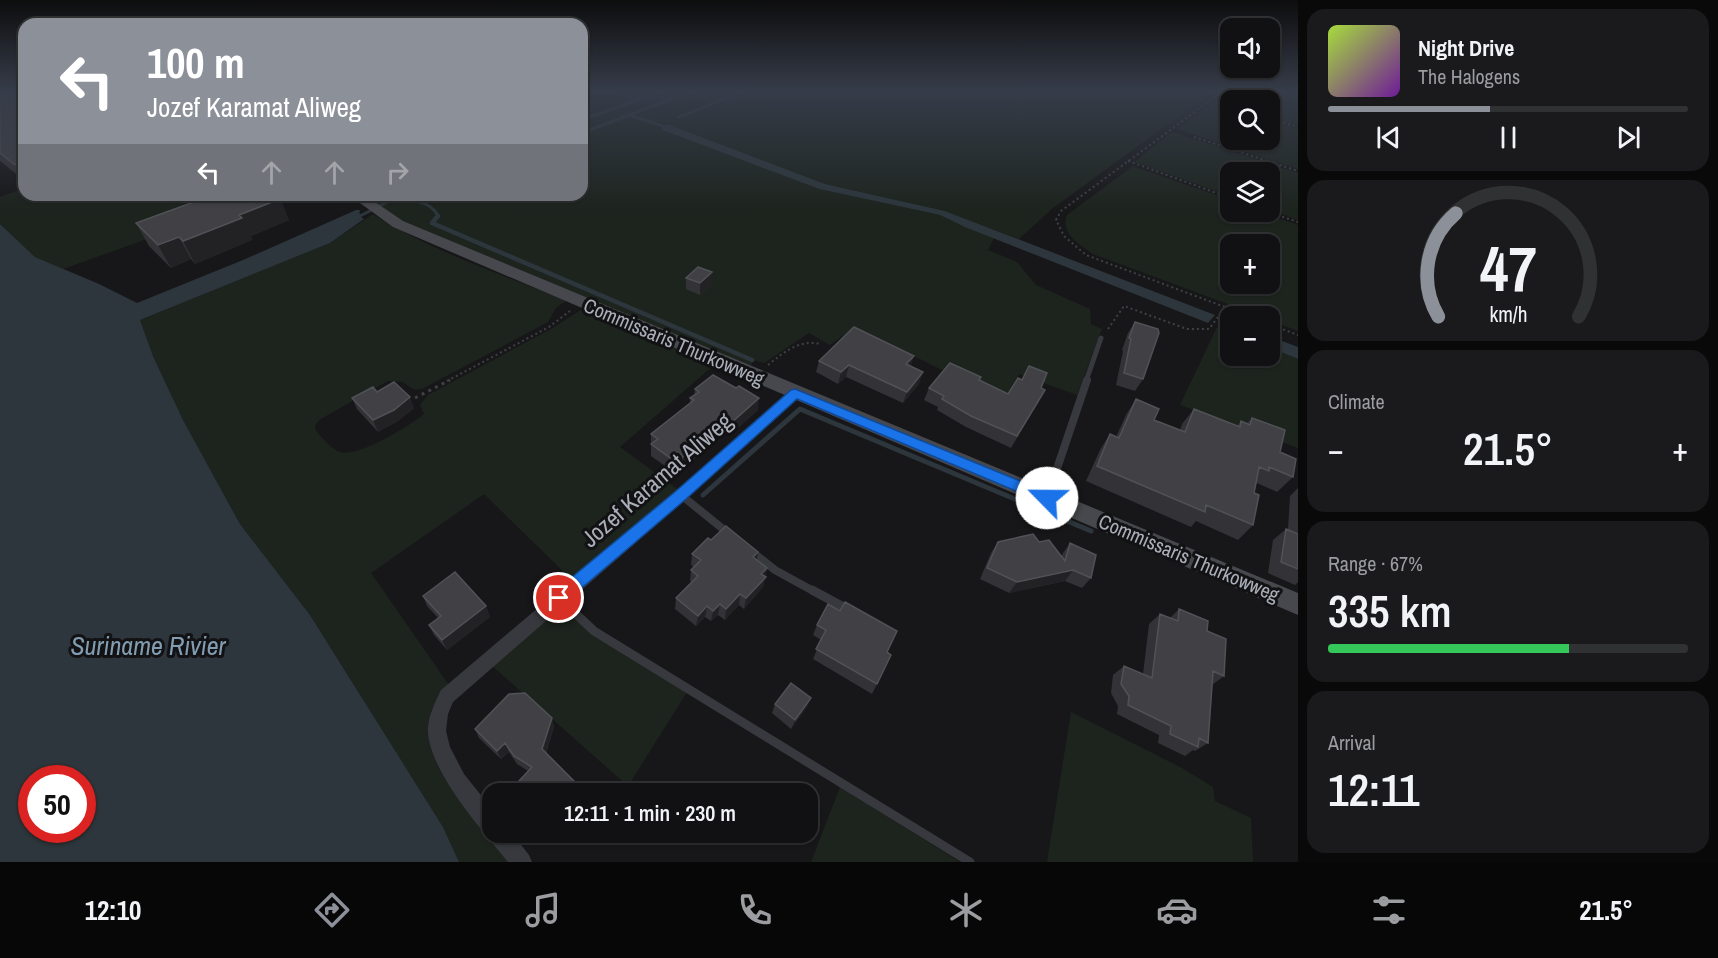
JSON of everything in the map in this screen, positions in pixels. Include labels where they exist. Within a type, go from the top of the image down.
[{"type":"main road","name":"Commissaris Thurkowweg","points":[[365,201],[398,224],[1298,604]]},
{"type":"street","name":"Jozef Karamat Aliweg","points":[[482,812],[447,765],[438,743],[436,726],[439,708],[447,696],[681,495],[795,393]]},
{"type":"street","points":[[506,843],[522,862]]},
{"type":"lane","points":[[1047,498],[1101,338]]},
{"type":"lane","points":[[681,495],[732,536]]},
{"type":"lane","points":[[741,543],[775,570],[859,615]]},
{"type":"lane","points":[[559,598],[594,631],[970,862]]},
{"type":"path","points":[[1168,131],[1061,212],[1056,220],[1064,236],[1086,255],[1221,306]]},
{"type":"path","points":[[1194,137],[1298,171]]},
{"type":"path","points":[[1128,161],[1220,194]]},
{"type":"path","points":[[1280,216],[1298,222]]},
{"type":"path","points":[[415,398],[549,327],[581,303]]},
{"type":"path","points":[[1101,338],[1124,306],[1187,329],[1209,329],[1220,315]]},
{"type":"path","points":[[1280,328],[1298,335]]},
{"type":"path","points":[[755,376],[778,357],[800,344],[814,342],[821,345]]},
{"type":"shaded area","points":[[588,131],[671,131],[819,189],[940,215],[994,238],[988,250],[1017,262],[1036,285],[1090,309],[1091,324],[1102,329],[1077,395],[1019,374],[1003,400],[855,327],[830,345],[809,333],[764,363],[753,360],[750,369],[398,219],[372,201],[588,201]]},
{"type":"shaded area","points":[[686,131],[1159,131],[1053,208],[1019,239],[945,211],[825,184]]},
{"type":"shaded area","points":[[1184,131],[1220,131],[1220,143]]},
{"type":"shaded area","points":[[1280,131],[1298,131],[1298,169],[1241,150],[1280,150]]},
{"type":"shaded area","points":[[1172,132],[1220,148],[1220,150],[1227,150],[1264,162],[1220,162],[1220,192],[1134,162]]},
{"type":"shaded area","points":[[1133,166],[1220,196],[1220,222],[1280,222],[1280,219],[1298,225],[1298,331],[1280,324],[1280,306],[1233,306],[1093,254],[1072,238],[1066,228],[1067,215]]},
{"type":"shaded area","points":[[1280,167],[1298,173],[1298,220],[1280,214]]},
{"type":"shaded area","points":[[18,190],[18,201],[253,201],[63,269],[35,257],[0,224],[0,197]]},
{"type":"shaded area","points":[[373,214],[443,251],[566,301],[556,308],[548,322],[424,388],[415,389],[403,382],[388,381],[319,420],[315,426],[316,431],[330,446],[340,452],[348,453],[371,446],[396,433],[424,414],[420,405],[428,395],[551,329],[584,308],[715,364],[620,447],[680,491],[573,581],[484,494],[371,573],[449,685],[436,701],[430,717],[428,733],[437,765],[446,781],[482,826],[482,843],[496,843],[514,862],[459,862],[443,827],[310,615],[240,524],[183,420],[153,356],[140,320],[330,243]]},
{"type":"shaded area","points":[[1217,327],[1220,328],[1220,366],[1280,366],[1280,352],[1298,359],[1298,448],[1180,405]]},
{"type":"shaded area","points":[[559,603],[687,692],[630,783],[625,783],[491,665]]},
{"type":"shaded area","points":[[1071,712],[1182,768],[1213,787],[1215,801],[1251,818],[1253,862],[1047,862]]},
{"type":"shaded area","points":[[840,787],[960,862],[811,862]]},
{"type":"water","points":[[666,131],[686,131],[825,184],[945,211],[1215,315],[1208,323],[940,215],[819,189]]},
{"type":"water","name":"Suriname Rivier","points":[[360,210],[359,216],[364,219],[330,243],[140,320],[153,356],[183,420],[240,524],[310,615],[443,827],[459,862],[0,862],[0,224],[35,257],[137,303]]},
{"type":"water","points":[[1280,340],[1298,347],[1298,359],[1280,352]]},
{"type":"building","points":[[0,131],[18,131],[18,164],[15,165],[0,153]]},
{"type":"building","points":[[196,201],[275,201],[239,215],[242,218],[183,241],[179,237],[158,245],[136,223]]},
{"type":"building","points":[[698,267],[712,272],[700,283],[686,278]]},
{"type":"building","points":[[1135,322],[1158,329],[1159,333],[1143,379],[1124,373],[1131,339],[1129,338]]},
{"type":"building","points":[[854,327],[914,356],[906,364],[923,372],[907,392],[849,365],[841,372],[819,361]]},
{"type":"building","points":[[950,363],[981,377],[979,380],[1008,394],[1018,378],[1022,380],[1029,366],[1047,373],[1041,388],[1045,390],[1017,436],[971,416],[942,399],[944,396],[929,388]]},
{"type":"building","points":[[713,375],[759,398],[731,423],[723,418],[693,443],[697,445],[683,457],[680,454],[673,460],[651,444],[658,439],[651,434],[694,400],[690,398],[699,392],[695,389]]},
{"type":"building","points":[[394,382],[410,397],[394,410],[373,420],[352,398],[373,387],[377,392]]},
{"type":"building","points":[[1136,399],[1159,409],[1154,420],[1185,432],[1194,409],[1240,427],[1241,421],[1250,425],[1252,418],[1285,430],[1280,452],[1296,459],[1293,477],[1269,467],[1269,471],[1259,467],[1254,493],[1259,495],[1253,525],[1206,505],[1205,512],[1097,466],[1110,434],[1119,438]]},
{"type":"building","points":[[726,526],[758,552],[753,557],[767,568],[761,574],[766,577],[746,598],[740,594],[726,609],[720,604],[713,611],[707,606],[698,616],[676,598],[698,576],[691,570],[701,560],[692,554],[708,538],[711,540]]},
{"type":"building","points":[[1286,529],[1298,534],[1298,569],[1281,562]]},
{"type":"building","points":[[1033,534],[1039,542],[1049,540],[1065,561],[1070,543],[1096,555],[1091,578],[1073,570],[1017,582],[987,568],[998,542]]},
{"type":"building","points":[[455,572],[486,606],[442,640],[429,625],[441,616],[423,596]]},
{"type":"building","points":[[845,602],[897,631],[887,652],[891,655],[877,684],[816,649],[826,630],[817,625],[828,604],[840,611]]},
{"type":"building","points":[[1179,609],[1208,621],[1207,631],[1226,639],[1224,676],[1213,671],[1208,743],[1199,738],[1198,747],[1170,734],[1171,726],[1128,705],[1129,696],[1121,684],[1124,666],[1152,678],[1160,614],[1178,621]]},
{"type":"building","points":[[791,683],[811,698],[795,720],[775,704]]},
{"type":"building","points":[[525,693],[552,718],[542,749],[576,783],[517,783],[532,767],[514,756],[505,743],[497,751],[475,729],[509,694]]},
{"type":"waterway","points":[[356,218],[389,201]]},
{"type":"waterway","points":[[390,201],[410,201]]},
{"type":"waterway","points":[[410,201],[417,201]]},
{"type":"waterway","points":[[417,201],[429,206],[438,216]]},
{"type":"waterway","points":[[354,219],[359,216]]},
{"type":"waterway","points":[[438,216],[432,223],[752,360]]},
{"type":"waterway","points":[[703,495],[800,409],[1091,531]]},
{"type":"route","points":[[559,598],[681,495],[795,393],[1047,498]]}]
